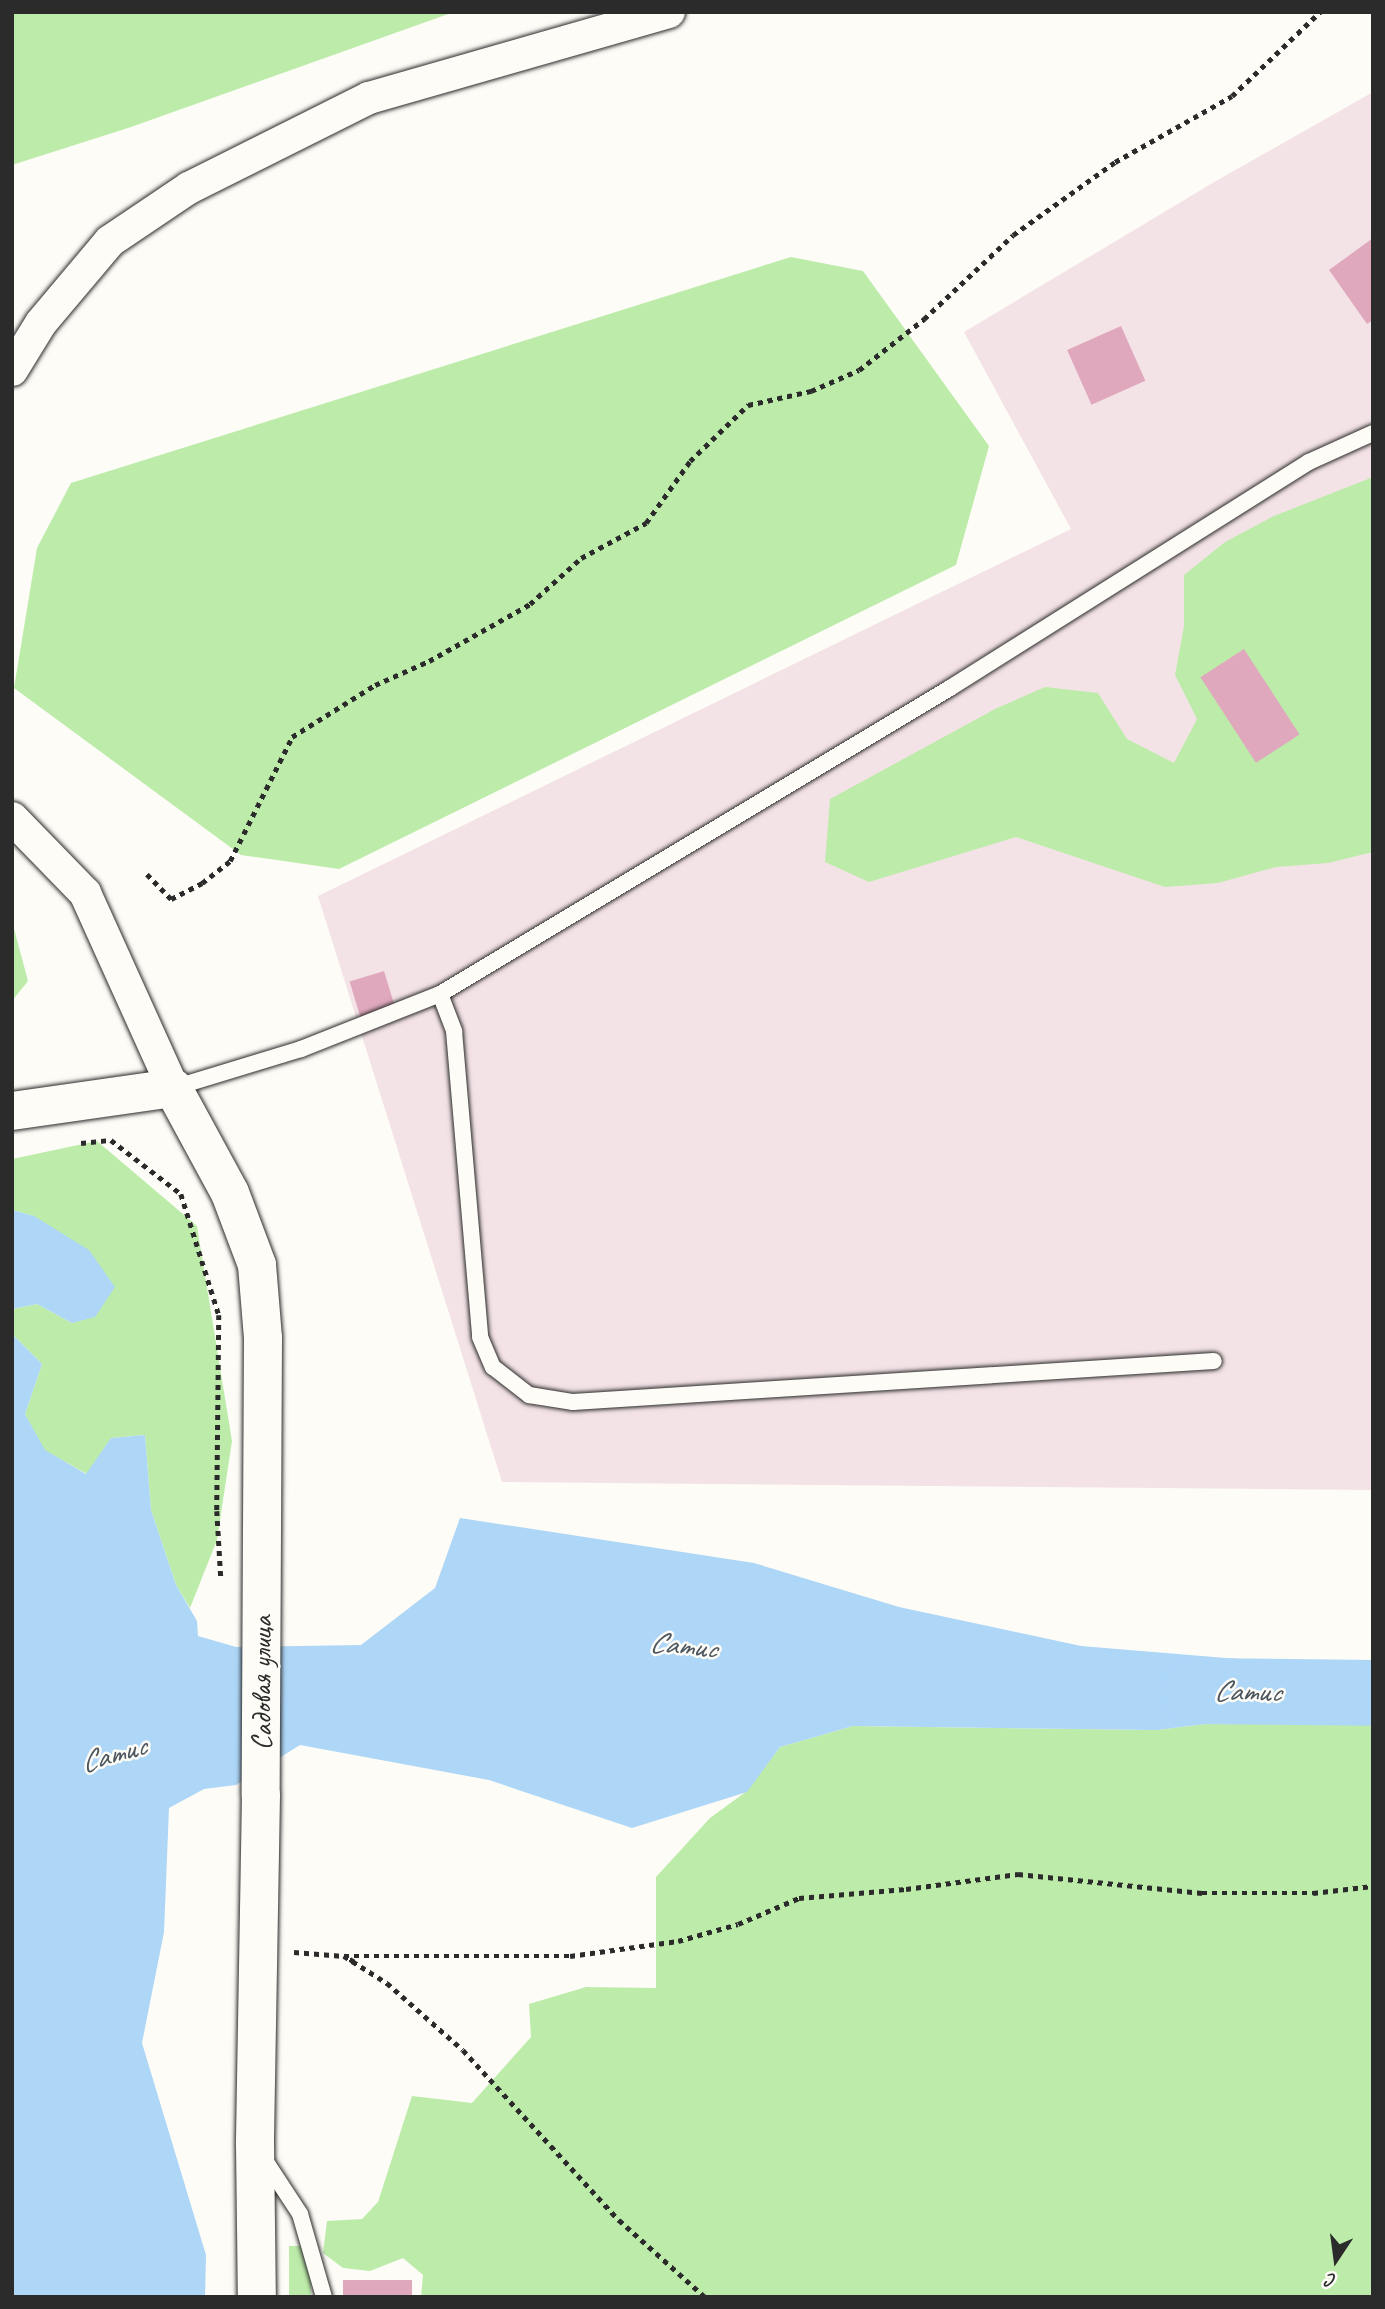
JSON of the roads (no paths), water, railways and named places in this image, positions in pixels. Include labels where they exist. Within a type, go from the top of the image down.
[{"type":"street","points":[[12,370],[41,323],[110,241],[189,188],[369,98],[668,12]]},
{"type":"street","points":[[12,818],[85,893],[173,1088],[12,1111]]},
{"type":"street","name":"Садовая улица","points":[[173,1088],[230,1193],[257,1265],[263,1338],[261,1795],[254,2144],[257,2297]]},
{"type":"lane","points":[[173,1088],[301,1049],[440,994],[950,688],[1309,461],[1373,433]]},
{"type":"lane","points":[[440,994],[454,1031],[480,1337],[493,1367],[529,1395],[573,1402],[1214,1361]]},
{"type":"lane","points":[[254,2144],[300,2214],[324,2297]]},
{"type":"water","points":[[12,1210],[34,1216],[89,1250],[115,1287],[95,1317],[72,1323],[37,1304],[12,1309]]},
{"type":"water","points":[[12,1334],[42,1364],[25,1414],[45,1450],[86,1474],[111,1438],[145,1435],[151,1510],[176,1585],[197,1621],[198,1636],[236,1647],[361,1645],[435,1588],[460,1518],[754,1563],[899,1607],[1081,1646],[1238,1659],[1284,1692],[1270,1716],[1157,1730],[853,1726],[780,1747],[747,1792],[632,1828],[489,1780],[300,1745],[236,1785],[204,1789],[169,1808],[164,1932],[142,2043],[206,2255],[205,2297],[12,2297]]},
{"type":"waterway","name":"Сатис","points":[[1194,1691],[1373,1693]]}]
